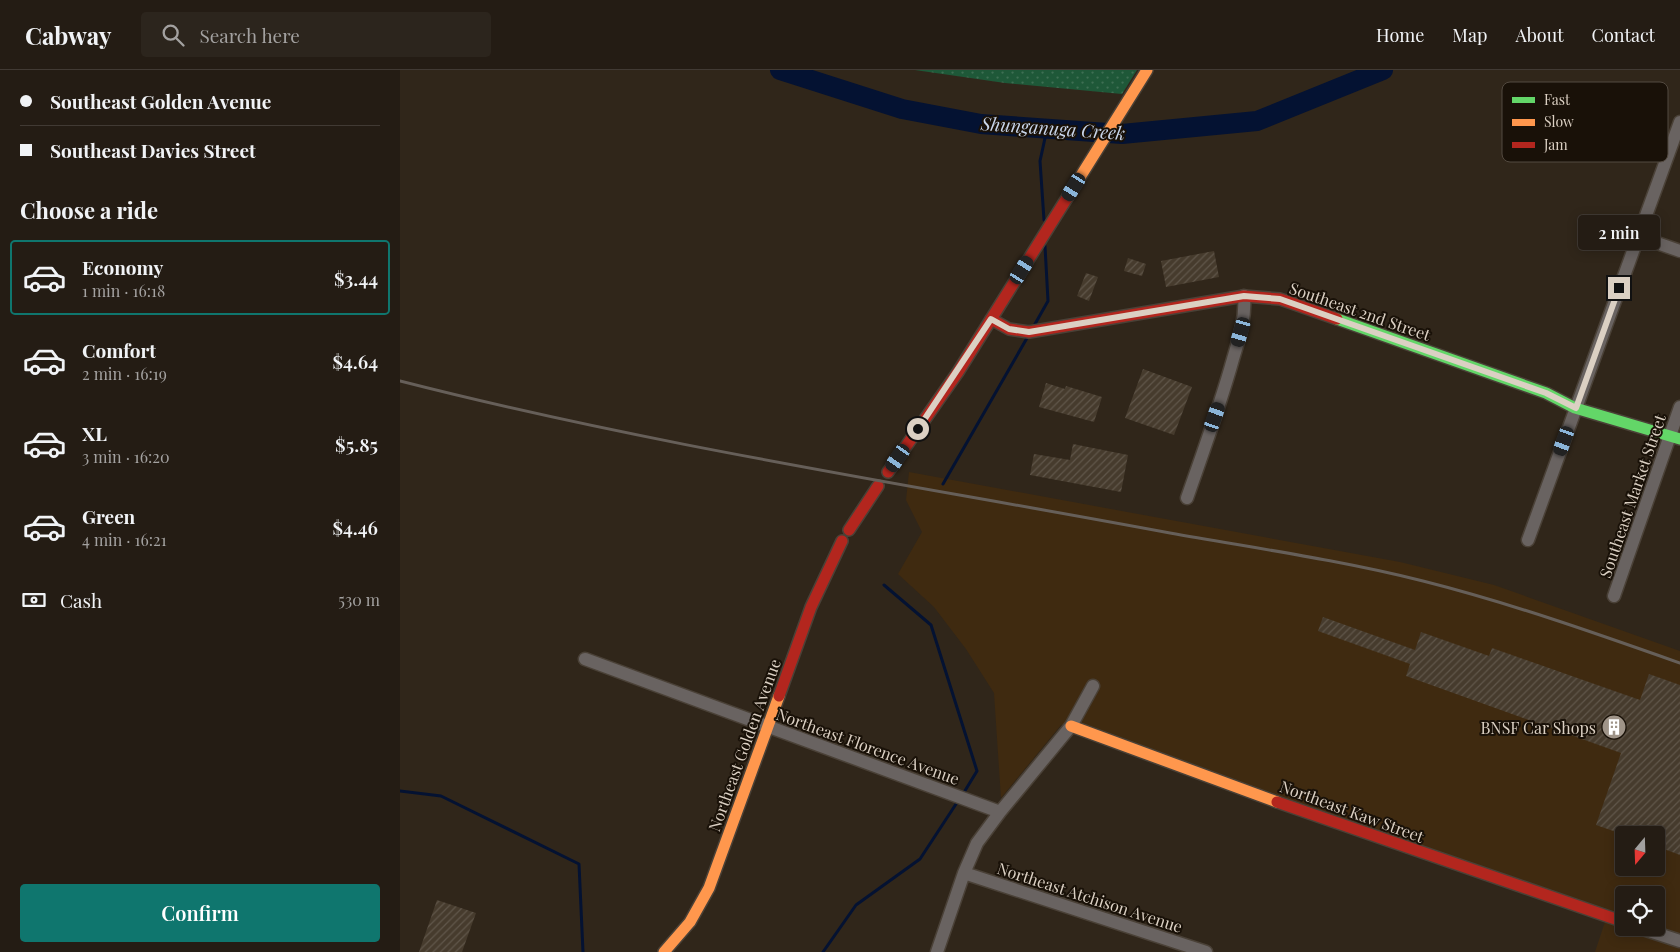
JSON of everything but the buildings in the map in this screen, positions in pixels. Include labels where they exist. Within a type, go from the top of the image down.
[{"type":"street","points":[[888,472],[991,319],[1147,70]]},
{"type":"street","points":[[1668,154],[1680,122]]},
{"type":"street","points":[[1528,540],[1665,162]]},
{"type":"street","points":[[1637,236],[1680,251]]},
{"type":"street","points":[[1187,498],[1231,366],[1245,307],[1244,296]]},
{"type":"street","name":"Southeast 2nd Street","points":[[991,319],[1009,329],[1029,332],[1244,296],[1280,299],[1546,393],[1576,408],[1675,438]]},
{"type":"street","name":"Southeast Market Street","points":[[1614,596],[1675,438],[1680,406]]},
{"type":"street","points":[[848,530],[878,486]]},
{"type":"street","name":"Northeast Golden Avenue","points":[[664,952],[690,922],[709,888],[810,607],[842,541]]},
{"type":"street","name":"Northeast Florence Avenue","points":[[584,659],[1000,812]]},
{"type":"street","points":[[938,952],[964,873],[978,843],[1000,812],[1071,726],[1093,686]]},
{"type":"street","name":"Northeast Kaw Street","points":[[1071,726],[1353,830],[1615,919]]},
{"type":"street","name":"Northeast Atchison Avenue","points":[[964,873],[1199,951]]},
{"type":"street","points":[[1665,936],[1680,941]]},
{"type":"shaded area","points":[[909,472],[1400,562],[1494,585],[1680,651],[1680,952],[1595,952],[1605,922],[1080,723],[1061,725],[1001,798],[994,693],[966,649],[934,607],[898,574],[922,532],[906,500]]},
{"type":"green space","points":[[915,70],[1137,70],[1122,94],[1005,83]]},
{"type":"waterway","name":"Shunganuga Creek","points":[[780,70],[902,109],[981,124],[1122,134],[1257,121],[1383,70]]},
{"type":"waterway","points":[[1044,220],[1040,161],[1047,129]]},
{"type":"waterway","points":[[1035,324],[1048,301],[1045,246]]},
{"type":"waterway","points":[[943,484],[1027,338]]},
{"type":"waterway","points":[[884,585],[931,625],[977,771],[963,794]]},
{"type":"waterway","points":[[400,791],[441,796],[579,864],[583,952]]},
{"type":"waterway","points":[[823,952],[856,905],[920,859],[958,801]]},
{"type":"railway","points":[[400,381],[495,404],[687,445],[1392,574],[1520,609],[1680,663]]},
{"type":"traffic: fast","points":[[1337,319],[1546,393],[1575,408],[1680,439]]},
{"type":"traffic: slow","points":[[1067,198],[1147,70]]},
{"type":"traffic: slow","points":[[664,952],[690,922],[709,888],[779,696]]},
{"type":"traffic: slow","points":[[1071,726],[1277,802]]},
{"type":"traffic: jam","points":[[888,472],[958,372],[1067,198]]},
{"type":"traffic: jam","points":[[991,319],[1009,329],[1029,332],[1244,296],[1280,299],[1337,319]]},
{"type":"traffic: jam","points":[[849,530],[878,486]]},
{"type":"traffic: jam","points":[[779,696],[811,607],[842,541]]},
{"type":"traffic: jam","points":[[1277,802],[1615,919]]},
{"type":"place","name":"BNSF Car Shops","points":[[1614,727]]},
{"type":"route","points":[[918,429],[958,372],[991,319],[1009,329],[1029,332],[1244,296],[1280,299],[1546,393],[1576,408],[1619,288]]}]
